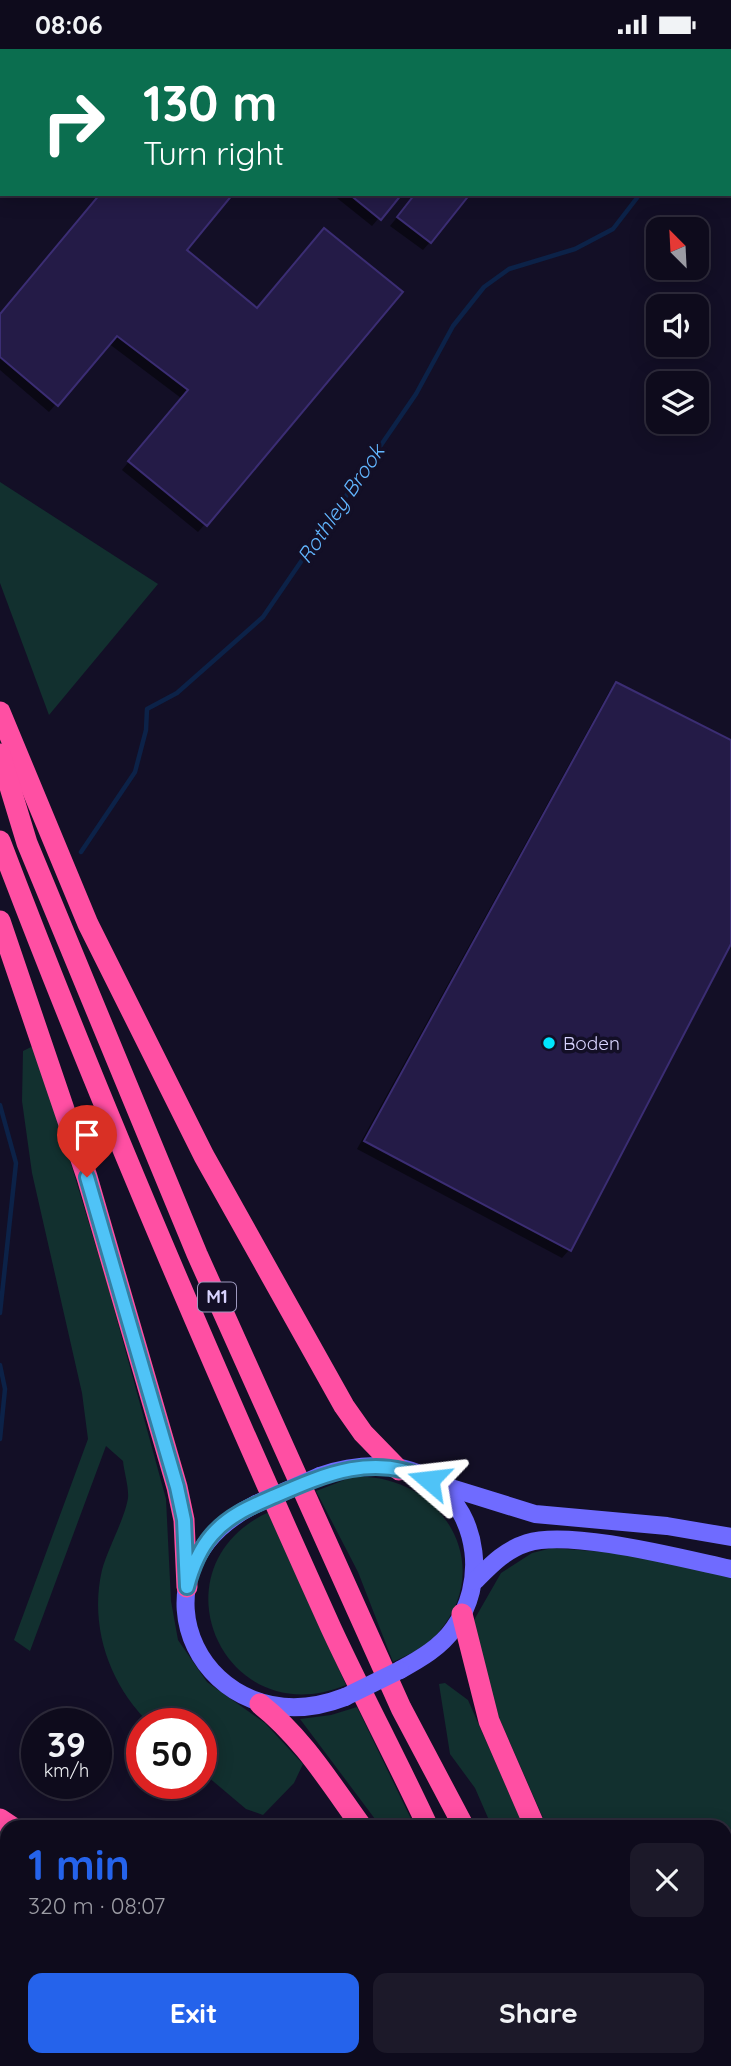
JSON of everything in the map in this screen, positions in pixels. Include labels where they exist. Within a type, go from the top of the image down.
[{"type":"highway","points":[[0,712],[88,924],[204,1156],[344,1406],[368,1438],[399,1470]]},
{"type":"highway","name":"M1","points":[[0,754],[27,843],[197,1254],[401,1708],[460,1820]]},
{"type":"highway","name":"M1","points":[[0,841],[81,1049],[172,1267],[332,1629],[425,1820]]},
{"type":"highway","points":[[0,921],[87,1177],[177,1487],[184,1520],[187,1587]]},
{"type":"highway","points":[[462,1614],[489,1721],[532,1820]]},
{"type":"highway","points":[[260,1704],[287,1726],[307,1749],[357,1820]]},
{"type":"main road","points":[[435,1483],[465,1523],[473,1548],[475,1581],[454,1628],[426,1655],[345,1697],[303,1708],[260,1704],[224,1682],[197,1650],[185,1620],[187,1587],[193,1567],[212,1535],[235,1514],[320,1476],[354,1467],[399,1470],[535,1514],[667,1526],[731,1537]]},
{"type":"main road","points":[[475,1581],[508,1551],[529,1542],[556,1539],[731,1569]]},
{"type":"green space","points":[[0,482],[158,584],[49,715],[0,583]]},
{"type":"green space","points":[[35,1045],[107,1283],[166,1499],[171,1601],[178,1640],[207,1682],[265,1723],[303,1764],[294,1783],[263,1815],[246,1809],[217,1785],[217,1708],[136,1708],[113,1672],[101,1633],[99,1591],[102,1570],[124,1515],[128,1494],[123,1461],[106,1446],[30,1651],[14,1640],[88,1439],[82,1393],[32,1173],[22,1101],[23,1051]]},
{"type":"green space","points":[[352,1477],[383,1479],[410,1489],[433,1505],[450,1527],[460,1551],[462,1578],[455,1606],[433,1638],[393,1662],[358,1572],[316,1491]]},
{"type":"green space","points":[[269,1512],[346,1685],[303,1694],[266,1687],[236,1667],[217,1638],[208,1604],[213,1569],[233,1537]]},
{"type":"green space","points":[[552,1548],[632,1554],[731,1573],[731,1820],[544,1820],[482,1679],[474,1620],[501,1573],[532,1553]]},
{"type":"green space","points":[[445,1683],[468,1700],[521,1820],[489,1820],[475,1788],[450,1754],[439,1684]]},
{"type":"green space","points":[[357,1707],[412,1820],[376,1820],[300,1719],[331,1715]]},
{"type":"building","points":[[98,196],[231,196],[187,250],[257,308],[324,228],[403,292],[207,526],[128,461],[188,390],[117,336],[58,406],[0,357],[0,314]]},
{"type":"building","points":[[351,196],[400,196],[381,220]]},
{"type":"building","points":[[413,196],[468,196],[431,243],[397,217]]},
{"type":"building","name":"Boden","points":[[616,682],[731,740],[731,944],[571,1251],[364,1141]]},
{"type":"waterway","name":"Rothley Brook","points":[[81,852],[135,772],[146,730],[147,709],[177,693],[263,617],[416,394],[453,326],[484,287],[509,269],[575,249],[613,229],[638,196]]},
{"type":"waterway","name":"Rothley Brook","points":[[0,1105],[16,1163],[0,1313]]},
{"type":"waterway","name":"Rothley Brook","points":[[0,1365],[5,1389],[0,1439]]},
{"type":"place","name":"Boden","points":[[549,1043]]},
{"type":"route","points":[[87,1177],[177,1487],[184,1520],[187,1587],[193,1567],[212,1535],[235,1514],[256,1504],[320,1476],[354,1467],[374,1466],[410,1472],[429,1480]]}]
